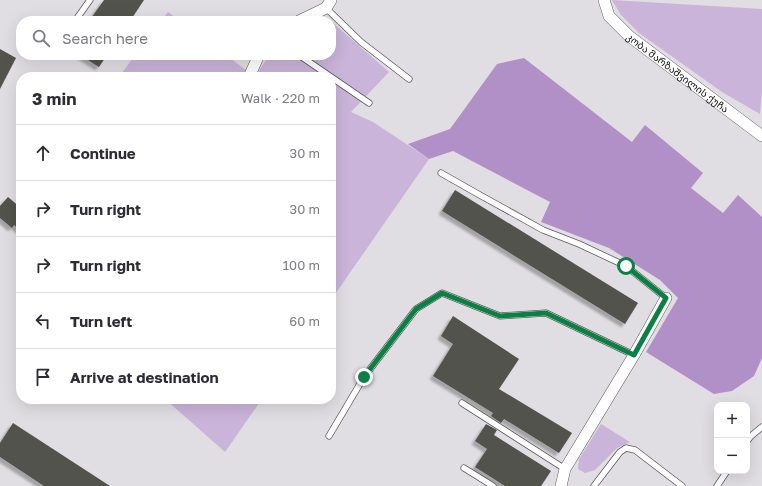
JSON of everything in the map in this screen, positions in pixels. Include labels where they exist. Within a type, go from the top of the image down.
[{"type":"street","name":"კობა მარზაშვილის ქუჩა","points":[[604,0],[609,16],[629,36],[762,136]]},
{"type":"street","points":[[308,16],[329,4]]},
{"type":"street","points":[[251,72],[257,60]]},
{"type":"street","points":[[561,486],[565,469],[634,355],[666,298]]},
{"type":"lane","points":[[79,16],[90,0]]},
{"type":"lane","points":[[329,4],[360,42],[409,79]]},
{"type":"lane","points":[[306,60],[324,72]]},
{"type":"lane","points":[[336,80],[369,103]]},
{"type":"lane","points":[[441,173],[543,230],[579,244],[626,266],[666,298]]},
{"type":"lane","points":[[329,436],[364,377],[416,309],[442,293],[500,316],[546,313],[634,355]]},
{"type":"lane","points":[[462,403],[565,469]]},
{"type":"lane","points":[[749,438],[762,427]]},
{"type":"lane","points":[[594,486],[620,452],[626,448],[635,450],[682,486]]},
{"type":"lane","points":[[464,468],[493,486]]},
{"type":"lane","points":[[717,486],[725,474]]},
{"type":"shaded area","points":[[612,0],[762,9],[762,91],[760,114],[722,92],[639,33],[621,15]]},
{"type":"shaded area","points":[[168,12],[173,16],[165,16]]},
{"type":"shaded area","points":[[336,25],[389,72],[351,112],[373,122],[429,159],[336,293],[336,72],[258,72],[266,60],[336,60]]},
{"type":"shaded area","points":[[524,58],[632,142],[645,125],[703,173],[691,188],[723,213],[738,195],[762,217],[762,358],[754,376],[732,391],[714,394],[646,352],[678,298],[660,280],[609,248],[541,222],[550,202],[453,151],[429,159],[408,144],[450,129],[497,64]]},
{"type":"shaded area","points":[[131,60],[233,60],[246,70],[245,72],[123,72]]},
{"type":"shaded area","points":[[171,404],[259,404],[225,452]]},
{"type":"shaded area","points":[[601,424],[630,442],[617,448],[595,470],[585,473],[578,469],[579,459]]},
{"type":"building","points":[[104,0],[144,0],[133,16],[93,16]]},
{"type":"building","points":[[0,49],[16,58],[0,89]]},
{"type":"building","points":[[88,60],[104,60],[99,67]]},
{"type":"building","points":[[455,190],[638,303],[625,324],[442,211]]},
{"type":"building","points":[[8,197],[16,204],[16,227],[14,225],[12,228],[0,218],[0,206]]},
{"type":"building","points":[[453,316],[519,359],[499,389],[572,433],[559,453],[504,419],[501,423],[491,416],[493,413],[433,376],[453,344],[441,336]]},
{"type":"building","points":[[13,423],[110,486],[44,486],[0,457],[0,443]]},
{"type":"building","points":[[486,424],[497,430],[494,435],[551,471],[541,486],[505,486],[475,467],[487,449],[475,441]]},
{"type":"route","points":[[364,377],[416,309],[442,293],[500,316],[546,313],[634,355],[666,298],[626,266]]}]
